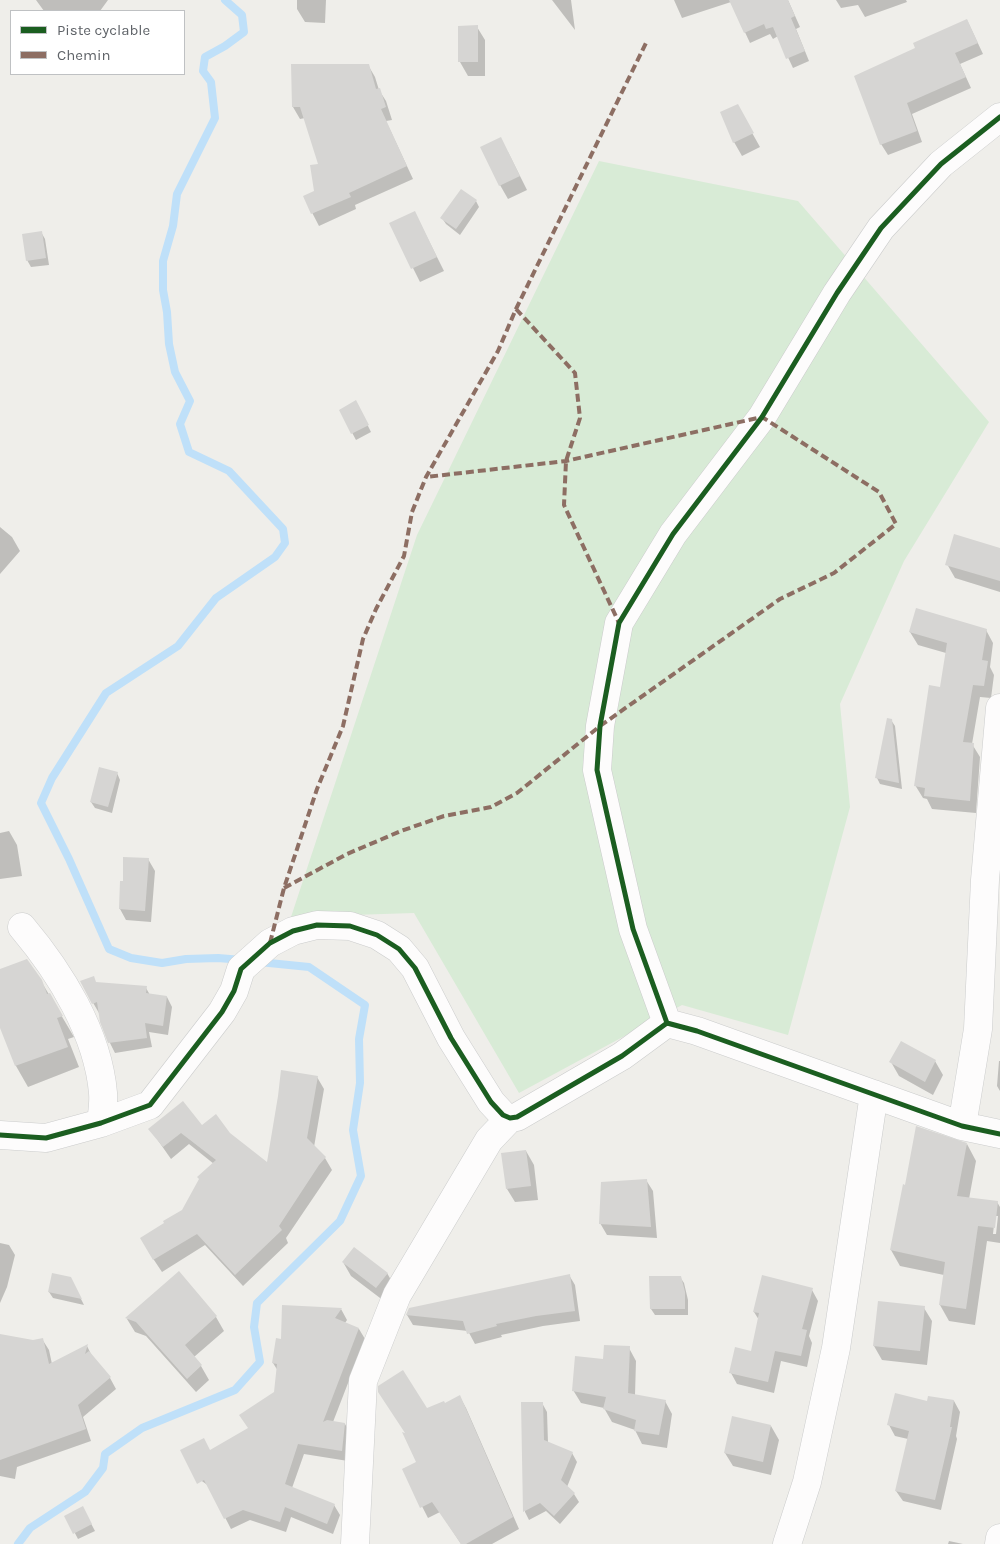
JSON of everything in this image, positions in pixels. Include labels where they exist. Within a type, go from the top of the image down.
[{"type":"street","points":[[667,1023],[633,929],[597,770],[600,726],[620,622],[673,534],[762,417],[833,301],[881,228],[942,164],[1000,118]]},
{"type":"street","points":[[962,1126],[978,1029],[992,881],[1000,708]]},
{"type":"street","points":[[0,1135],[46,1138],[101,1123],[150,1106],[222,1012],[234,991],[241,969],[270,943],[293,930],[317,925],[350,926],[377,935],[399,949],[415,968],[451,1038],[491,1102],[503,1115],[510,1118],[516,1117],[622,1056],[667,1023]]},
{"type":"street","points":[[22,927],[61,979],[87,1030],[101,1080],[103,1096],[101,1123]]},
{"type":"street","points":[[667,1023],[697,1031],[962,1126],[1000,1134]]},
{"type":"street","points":[[787,1544],[807,1482],[836,1348],[874,1094]]},
{"type":"street","points":[[355,1544],[363,1381],[397,1295],[489,1140],[510,1118]]},
{"type":"street","points":[[999,1544],[1000,1538]]},
{"type":"green space","points":[[599,161],[798,201],[989,422],[904,561],[840,704],[850,807],[788,1035],[682,1005],[519,1093],[414,913],[291,917],[417,535]]},
{"type":"building","points":[[729,0],[788,0],[795,16],[791,18],[805,51],[786,59],[773,27],[766,29],[764,24],[744,33]]},
{"type":"building","points":[[967,19],[978,43],[955,53],[966,77],[907,103],[917,131],[880,145],[854,76],[915,48],[913,43]]},
{"type":"building","points":[[478,25],[478,62],[458,62],[458,26]]},
{"type":"building","points":[[291,64],[369,64],[376,89],[380,88],[386,107],[381,109],[407,166],[349,193],[351,197],[311,214],[303,196],[314,191],[310,165],[318,164],[300,107],[292,107]]},
{"type":"building","points":[[738,104],[754,133],[733,143],[720,112]]},
{"type":"building","points":[[501,137],[520,176],[499,186],[480,147]]},
{"type":"building","points":[[461,189],[477,200],[456,229],[440,218]]},
{"type":"building","points":[[415,211],[437,257],[411,269],[389,223]]},
{"type":"building","points":[[42,231],[46,258],[26,261],[22,234]]},
{"type":"building","points":[[356,400],[369,425],[351,434],[339,410]]},
{"type":"building","points":[[954,534],[1000,548],[1000,581],[945,565]]},
{"type":"building","points":[[916,608],[987,629],[982,660],[988,661],[984,686],[973,685],[963,742],[974,743],[970,801],[924,796],[925,788],[914,786],[929,685],[940,687],[947,643],[909,632]]},
{"type":"building","points":[[887,718],[892,719],[899,783],[875,778]]},
{"type":"building","points":[[99,767],[118,772],[108,807],[90,802]]},
{"type":"building","points":[[123,857],[149,858],[145,911],[119,909],[120,881],[123,881]]},
{"type":"building","points":[[27,959],[42,980],[47,994],[50,993],[63,1016],[57,1018],[68,1047],[15,1066],[0,1028],[0,969]]},
{"type":"building","points":[[94,976],[96,982],[147,986],[146,993],[167,996],[163,1026],[145,1023],[147,1038],[108,1043],[100,1022],[97,1002],[92,1004],[80,981]]},
{"type":"building","points":[[901,1041],[936,1060],[925,1082],[889,1062]]},
{"type":"building","points":[[281,1070],[318,1076],[307,1138],[326,1157],[279,1226],[282,1230],[235,1275],[197,1234],[153,1260],[140,1238],[182,1210],[199,1179],[197,1177],[216,1160],[181,1133],[163,1147],[148,1129],[183,1101],[202,1125],[216,1114],[230,1133],[267,1162]]},
{"type":"building","points":[[916,1126],[967,1143],[957,1196],[998,1201],[995,1228],[978,1226],[966,1309],[939,1305],[945,1262],[890,1250]]},
{"type":"building","points":[[526,1150],[531,1186],[506,1189],[501,1153]]},
{"type":"building","points":[[647,1179],[651,1227],[599,1224],[601,1182]]},
{"type":"building","points":[[354,1247],[388,1273],[376,1288],[342,1262]]},
{"type":"building","points":[[179,1271],[217,1316],[185,1345],[202,1365],[187,1379],[136,1322],[125,1318]]},
{"type":"building","points":[[52,1273],[71,1277],[82,1299],[48,1292]]},
{"type":"building","points":[[570,1274],[575,1311],[496,1324],[497,1326],[467,1334],[463,1321],[406,1315],[409,1308]]},
{"type":"building","points":[[762,1275],[813,1288],[802,1329],[807,1330],[801,1356],[775,1351],[768,1382],[729,1373],[735,1347],[751,1351],[759,1313],[753,1312]]},
{"type":"building","points":[[649,1276],[681,1276],[685,1292],[685,1309],[650,1309]]},
{"type":"building","points":[[878,1301],[925,1306],[920,1351],[873,1346]]},
{"type":"building","points":[[282,1305],[342,1308],[335,1318],[359,1328],[323,1422],[327,1420],[345,1423],[342,1451],[298,1444],[285,1484],[335,1504],[327,1524],[285,1507],[280,1522],[243,1510],[224,1519],[204,1480],[197,1484],[180,1450],[204,1438],[210,1450],[248,1428],[239,1415],[274,1392],[277,1364],[272,1363],[276,1338],[281,1339]]},
{"type":"building","points":[[0,1334],[33,1340],[43,1338],[49,1364],[88,1344],[85,1354],[89,1351],[111,1377],[78,1405],[86,1429],[0,1460]]},
{"type":"building","points":[[604,1345],[630,1346],[628,1393],[666,1400],[659,1435],[634,1431],[636,1420],[603,1409],[606,1397],[572,1391],[575,1356],[603,1359]]},
{"type":"building","points":[[403,1370],[427,1408],[444,1401],[445,1403],[460,1395],[513,1517],[466,1544],[461,1544],[432,1502],[420,1508],[402,1469],[416,1462],[402,1432],[405,1433],[378,1392],[378,1386]]},
{"type":"building","points":[[895,1393],[927,1401],[928,1396],[954,1400],[950,1427],[952,1427],[935,1500],[895,1491],[909,1431],[887,1425]]},
{"type":"building","points":[[521,1402],[543,1402],[544,1440],[573,1452],[561,1480],[575,1493],[554,1516],[540,1503],[523,1512]]},
{"type":"building","points":[[732,1416],[771,1425],[763,1462],[724,1453]]},
{"type":"building","points":[[83,1506],[92,1524],[73,1534],[64,1516]]},
{"type":"waterway","points":[[225,0],[242,15],[244,32],[225,46],[205,57],[203,71],[211,82],[215,118],[177,194],[173,226],[163,261],[163,290],[167,312],[169,344],[175,372],[190,401],[180,424],[189,452],[229,471],[283,529],[285,543],[275,557],[216,598],[178,646],[106,693],[52,778],[41,803],[69,859],[109,949],[131,958],[162,963],[186,959],[218,958],[242,960]]},
{"type":"waterway","points":[[18,1544],[30,1528],[85,1492],[103,1468],[105,1454],[142,1428],[235,1390],[260,1362],[254,1327],[257,1303],[340,1221],[361,1176],[353,1130],[360,1083],[359,1039],[365,1005],[309,967],[259,962]]},
{"type":"marked path","points":[[270,943],[284,888],[317,789],[343,726],[363,639],[376,609],[404,556],[412,512],[426,477],[498,351],[516,309],[646,43]]},
{"type":"marked path","points":[[516,309],[575,373],[580,418],[566,461],[564,505],[619,623]]},
{"type":"marked path","points":[[284,888],[347,854],[401,831],[444,816],[491,807],[517,793],[600,726],[780,599],[834,573],[896,524],[879,492],[762,417],[566,461],[426,477]]},
{"type":"cycle path","points":[[667,1023],[633,929],[597,770],[600,726],[619,623],[673,534],[762,417],[837,293],[881,228],[941,164],[1000,117]]},
{"type":"cycle path","points":[[0,1135],[46,1138],[101,1123],[150,1105],[222,1012],[234,991],[241,969],[270,943],[293,931],[317,925],[350,926],[377,935],[399,949],[415,968],[451,1038],[491,1102],[503,1115],[510,1118],[517,1117],[622,1056],[667,1023],[697,1031],[962,1126],[1000,1134]]}]
